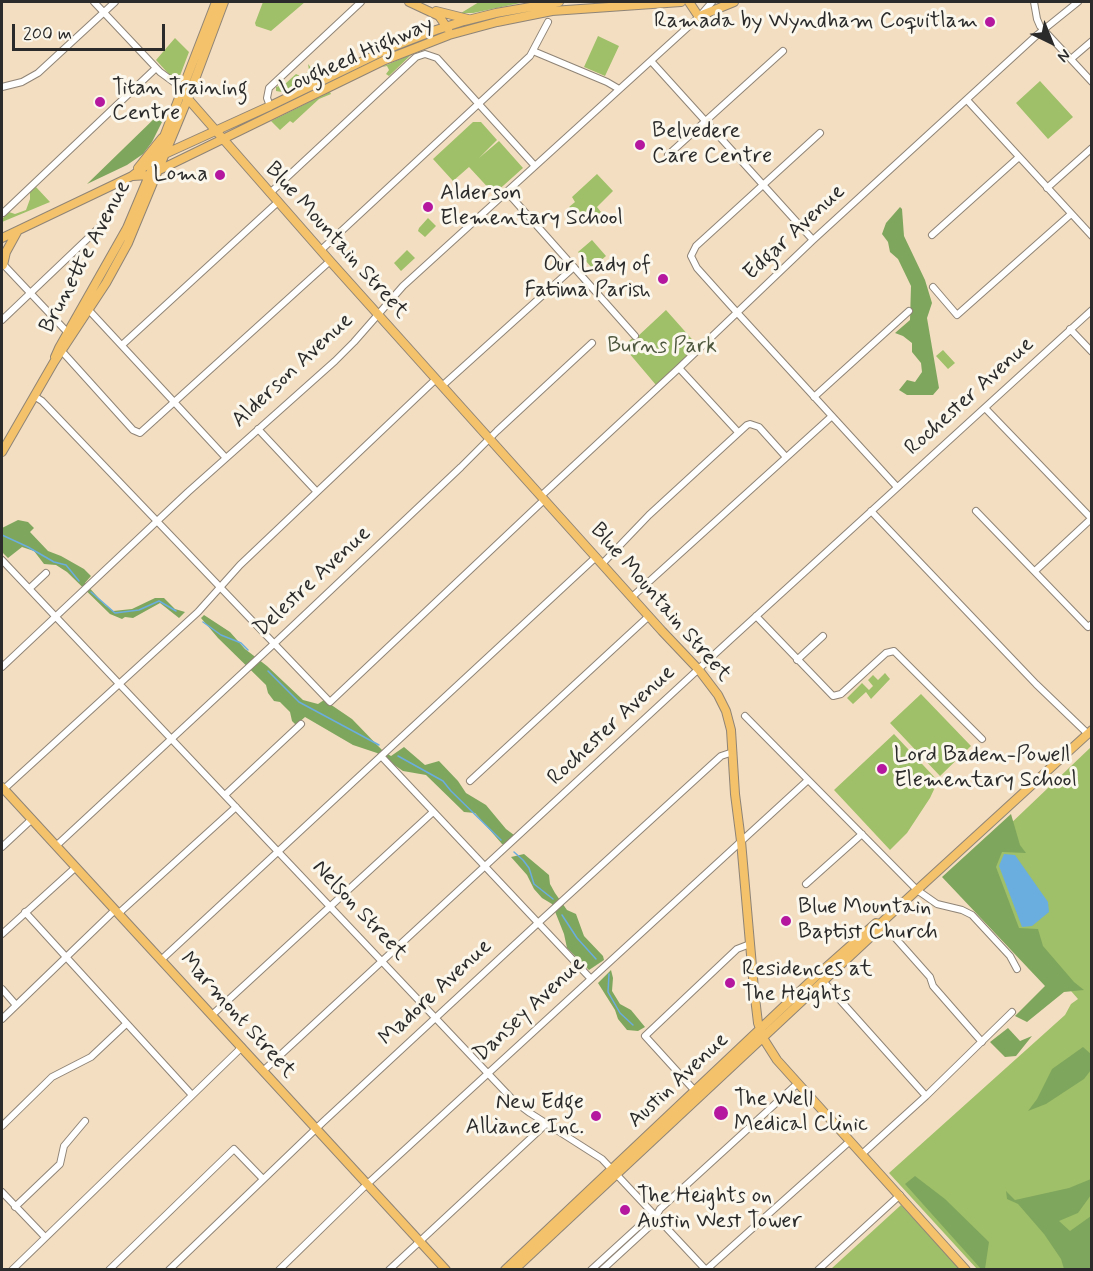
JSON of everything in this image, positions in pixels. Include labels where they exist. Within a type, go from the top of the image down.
[{"type":"main road","name":"Brunette Avenue","points":[[86,308],[127,228],[166,135],[216,2]]},
{"type":"main road","name":"Brunette Avenue","points":[[2,452],[70,334],[128,243],[166,154],[224,2]]},
{"type":"main road","points":[[409,2],[449,16],[472,19]]},
{"type":"main road","name":"Lougheed Highway","points":[[3,236],[132,176],[156,158],[270,106],[381,51],[472,19],[559,2]]},
{"type":"main road","name":"Lougheed Highway","points":[[132,176],[149,175],[385,60],[459,33],[552,11],[681,2]]},
{"type":"main road","points":[[689,2],[701,16],[734,2]]},
{"type":"main road","points":[[423,7],[440,17],[449,29],[459,33]]},
{"type":"main road","points":[[423,7],[436,19],[436,30]]},
{"type":"main road","name":"Blue Mountain Street","points":[[183,88],[188,98],[222,139],[699,670],[718,695],[731,730],[735,794],[761,1034],[777,1060],[966,1269]]},
{"type":"main road","points":[[132,176],[155,144],[166,135]]},
{"type":"main road","points":[[2,264],[17,231]]},
{"type":"main road","name":"Austin Avenue","points":[[514,1269],[695,1091],[823,981],[917,890],[1089,731]]},
{"type":"main road","name":"Marmont Street","points":[[3,788],[446,1269]]},
{"type":"main road","name":"Austin Avenue","points":[[505,1269],[697,1100],[868,930],[876,923],[881,924]]},
{"type":"main road","points":[[695,1091],[697,1100]]},
{"type":"street","points":[[93,2],[168,80],[183,88]]},
{"type":"street","points":[[2,87],[22,82],[38,73],[115,2]]},
{"type":"street","points":[[270,106],[267,98],[269,88],[362,2]]},
{"type":"street","name":"Alderson Avenue","points":[[2,667],[351,345],[403,286],[701,16],[712,2]]},
{"type":"street","points":[[1034,2],[1037,19],[1044,31],[1092,82]]},
{"type":"street","name":"Edgar Avenue","points":[[275,643],[330,702],[813,240],[1078,2]]},
{"type":"street","points":[[321,250],[533,51],[548,22]]},
{"type":"street","points":[[1071,59],[1092,41]]},
{"type":"street","points":[[533,51],[619,89]]},
{"type":"street","points":[[668,155],[783,51]]},
{"type":"street","points":[[270,193],[416,57],[425,54],[437,58],[535,166]]},
{"type":"street","points":[[651,61],[813,240]]},
{"type":"street","points":[[3,213],[156,68]]},
{"type":"street","points":[[967,100],[1092,236]]},
{"type":"street","points":[[820,133],[696,246],[691,254],[697,268],[897,487]]},
{"type":"street","points":[[1047,188],[1092,148]]},
{"type":"street","points":[[932,235],[1019,157]]},
{"type":"street","points":[[507,192],[634,336]]},
{"type":"street","points":[[122,345],[278,202]]},
{"type":"street","points":[[933,287],[957,315],[1071,214]]},
{"type":"street","points":[[3,316],[104,223]]},
{"type":"street","points":[[61,349],[138,433],[330,261]]},
{"type":"street","points":[[2,264],[70,334]]},
{"type":"street","points":[[442,386],[574,267]]},
{"type":"street","points":[[86,308],[226,458]]},
{"type":"street","name":"Rochester Avenue","points":[[263,1071],[1092,310]]},
{"type":"street","points":[[814,397],[909,311]]},
{"type":"street","points":[[1070,329],[1092,352]]},
{"type":"street","name":"Delestre Avenue","points":[[56,846],[275,643],[592,343]]},
{"type":"street","points":[[679,368],[738,432]]},
{"type":"street","points":[[3,788],[198,612],[240,564],[436,379]]},
{"type":"street","points":[[34,396],[42,401],[275,643]]},
{"type":"street","points":[[985,408],[1091,518],[1035,572]]},
{"type":"street","points":[[632,597],[832,416]]},
{"type":"street","points":[[161,960],[381,756],[599,561],[738,432],[750,424],[759,427],[786,457]]},
{"type":"street","points":[[258,429],[316,492]]},
{"type":"street","points":[[871,511],[1036,684],[1089,731]]},
{"type":"street","points":[[976,511],[1090,625]]},
{"type":"street","name":"Nelson Street","points":[[2,560],[514,1101],[546,1124],[596,1153],[706,1269]]},
{"type":"street","points":[[30,588],[46,573]]},
{"type":"street","points":[[470,781],[649,616]]},
{"type":"street","points":[[756,616],[835,696],[841,694],[886,653],[896,652],[982,739]]},
{"type":"street","points":[[797,660],[823,636]]},
{"type":"street","points":[[745,716],[917,890],[937,904],[972,915],[1010,956],[1017,969]]},
{"type":"street","points":[[225,795],[301,724]]},
{"type":"street","name":"Madore Avenue","points":[[169,1269],[538,923],[721,756],[733,752]]},
{"type":"street","points":[[381,756],[591,979]]},
{"type":"street","name":"Dansey Avenue","points":[[279,1269],[368,1184],[808,780]]},
{"type":"street","points":[[2,1019],[67,957],[236,807]]},
{"type":"street","points":[[212,1015],[433,812]]},
{"type":"street","points":[[2,847],[32,819]]},
{"type":"street","points":[[806,884],[862,834]]},
{"type":"street","points":[[2,934],[76,867]]},
{"type":"street","points":[[26,912],[192,1095]]},
{"type":"street","points":[[881,924],[930,977],[933,986],[982,1042]]},
{"type":"street","points":[[695,1091],[645,1036],[737,949],[750,944]]},
{"type":"street","points":[[823,981],[926,1096]]},
{"type":"street","points":[[2,989],[16,1005]]},
{"type":"street","points":[[862,1154],[926,1096],[1012,1012]]},
{"type":"street","points":[[2,1126],[52,1077],[91,1057],[126,1024]]},
{"type":"street","points":[[12,1269],[242,1047]]},
{"type":"street","points":[[602,1269],[651,1225],[660,1209],[798,1083]]},
{"type":"street","points":[[15,1207],[60,1164],[64,1146],[85,1121]]},
{"type":"street","points":[[389,1269],[546,1124]]},
{"type":"street","points":[[706,1269],[850,1141]]},
{"type":"street","points":[[109,1269],[234,1149],[263,1179]]},
{"type":"street","points":[[2,1192],[45,1238]]},
{"type":"street","points":[[818,1269],[900,1195]]},
{"type":"street","points":[[591,1269],[649,1217],[655,1216]]},
{"type":"green space","points":[[263,2],[305,2],[271,31],[256,26],[255,23]]},
{"type":"green space","points":[[479,2],[525,2],[473,13],[461,13]]},
{"type":"green space","points":[[598,36],[619,46],[605,76],[584,67]]},
{"type":"green space","points":[[175,38],[189,52],[178,81],[175,81],[156,60]]},
{"type":"green space","points":[[412,54],[389,76],[386,74],[389,70],[387,66],[382,67]]},
{"type":"green space","points":[[308,64],[317,75],[282,92],[276,91],[276,87],[285,84],[296,74],[300,76],[308,72]]},
{"type":"green space","points":[[1040,81],[1073,117],[1048,139],[1016,103]]},
{"type":"green space","points":[[330,92],[331,94],[319,99],[293,123],[290,121],[280,130],[271,121]]},
{"type":"green space","points":[[159,114],[165,116],[143,154],[127,165],[87,184]]},
{"type":"green space","points":[[473,122],[481,122],[497,140],[479,158],[499,141],[523,168],[494,194],[469,167],[453,181],[433,159]]},
{"type":"green space","points":[[597,174],[613,191],[597,207],[601,212],[587,225],[569,207],[575,202],[572,197]]},
{"type":"green space","points":[[36,187],[50,202],[2,222],[9,212],[15,214],[26,210],[30,192]]},
{"type":"green space","points":[[900,207],[904,236],[925,280],[932,303],[927,318],[939,388],[933,395],[907,395],[899,390],[907,380],[915,382],[922,372],[921,363],[912,352],[912,343],[895,333],[910,320],[911,286],[882,234],[886,223]]},
{"type":"green space","points":[[428,218],[436,226],[425,237],[418,231]]},
{"type":"green space","points":[[592,240],[606,256],[592,268],[578,252]]},
{"type":"green space","points":[[407,250],[415,258],[401,271],[394,263]]},
{"type":"green space","name":"Burns Park","points":[[666,310],[698,346],[656,385],[623,346],[635,336],[637,337]]},
{"type":"green space","points":[[943,350],[955,363],[948,369],[936,356]]},
{"type":"green space","points":[[18,520],[28,522],[34,528],[30,532],[48,551],[84,569],[91,576],[85,583],[113,611],[132,609],[155,598],[164,598],[175,609],[185,612],[179,618],[160,603],[133,618],[122,619],[110,614],[67,572],[56,565],[44,564],[34,551],[22,547],[8,558],[2,552],[2,528]]},
{"type":"green space","points":[[204,615],[230,632],[245,649],[303,700],[318,704],[324,700],[352,719],[383,751],[391,756],[404,747],[425,765],[439,761],[466,793],[486,805],[514,835],[504,845],[502,844],[475,813],[464,812],[426,775],[403,771],[377,753],[353,745],[305,717],[296,725],[292,721],[290,712],[280,702],[274,701],[266,685],[201,618]]},
{"type":"green space","points":[[885,673],[890,679],[871,699],[866,692],[853,704],[847,698],[862,683],[869,690],[873,686],[868,680],[873,675],[878,680]]},
{"type":"green space","points":[[921,694],[971,746],[940,776],[890,723]]},
{"type":"green space","points":[[894,734],[938,781],[930,798],[907,833],[890,850],[834,790]]},
{"type":"green space","points":[[1091,747],[1091,1269],[977,1269],[889,1173],[1065,1015],[1071,1004],[1078,999],[964,868]]},
{"type":"green space","points":[[1011,814],[1020,845],[1026,853],[1002,852],[996,867],[1019,928],[1038,929],[1043,946],[1074,982],[1084,990],[1064,992],[1027,1022],[1015,1016],[1045,986],[942,877]]},
{"type":"green space","points":[[524,854],[549,875],[550,884],[555,893],[567,910],[576,914],[584,936],[603,956],[604,960],[589,970],[567,948],[552,904],[534,889],[527,875],[511,857]]},
{"type":"green space","points":[[611,970],[612,991],[620,1004],[631,1010],[645,1027],[638,1031],[627,1030],[618,1019],[598,983]]},
{"type":"green space","points":[[1008,1028],[1020,1041],[1032,1036],[1016,1056],[1005,1057],[990,1042]]},
{"type":"green space","points":[[1083,1047],[1092,1055],[1091,1070],[1084,1079],[1046,1104],[1028,1111],[1037,1099],[1052,1069]]},
{"type":"green space","points":[[915,1176],[945,1199],[989,1242],[985,1269],[981,1269],[905,1184]]},
{"type":"green space","points":[[1091,1179],[1091,1195],[1078,1213],[1059,1221],[1070,1231],[1091,1216],[1091,1269],[1064,1269],[1061,1259],[1044,1234],[1018,1204],[1007,1199],[1006,1191],[1015,1200],[1069,1188]]},
{"type":"green space","points":[[901,1205],[960,1269],[831,1269]]},
{"type":"water","points":[[1004,854],[1015,855],[1048,902],[1049,912],[1032,926],[1022,927],[999,866]]},
{"type":"waterway","points":[[2,535],[54,562],[66,565],[79,581]]},
{"type":"waterway","points":[[91,592],[115,613],[139,610],[159,601],[176,611]]},
{"type":"waterway","points":[[203,622],[221,635],[241,643],[248,650]]},
{"type":"waterway","points":[[268,671],[299,702],[379,745]]},
{"type":"waterway","points":[[398,756],[443,781],[501,840]]},
{"type":"waterway","points":[[514,852],[529,868],[534,884],[553,899]]},
{"type":"waterway","points":[[562,915],[577,938],[596,959]]},
{"type":"waterway","points":[[609,974],[608,992],[620,1013],[633,1025]]},
{"type":"place","name":"Ramada by Wyndham Coquitlam","points":[[990,22]]},
{"type":"place","name":"Titan Training Centre","points":[[100,102]]},
{"type":"place","name":"Belvedere Care Centre","points":[[640,145]]},
{"type":"place","name":"Loma","points":[[220,175]]},
{"type":"place","name":"Alderson Elementary School","points":[[428,207]]},
{"type":"place","name":"Our Lady of Fatima Parish","points":[[663,279]]},
{"type":"place","name":"Lord Baden-Powell Elementary School","points":[[882,769]]},
{"type":"place","name":"Blue Mountain Baptist Church","points":[[786,921]]},
{"type":"place","name":"Residences at The Heights","points":[[730,983]]},
{"type":"place","name":"The Well Medical Clinic","points":[[721,1113]]},
{"type":"place","name":"New Edge Alliance Inc.","points":[[596,1116]]},
{"type":"place","name":"The Heights on Austin West Tower","points":[[625,1210]]}]
